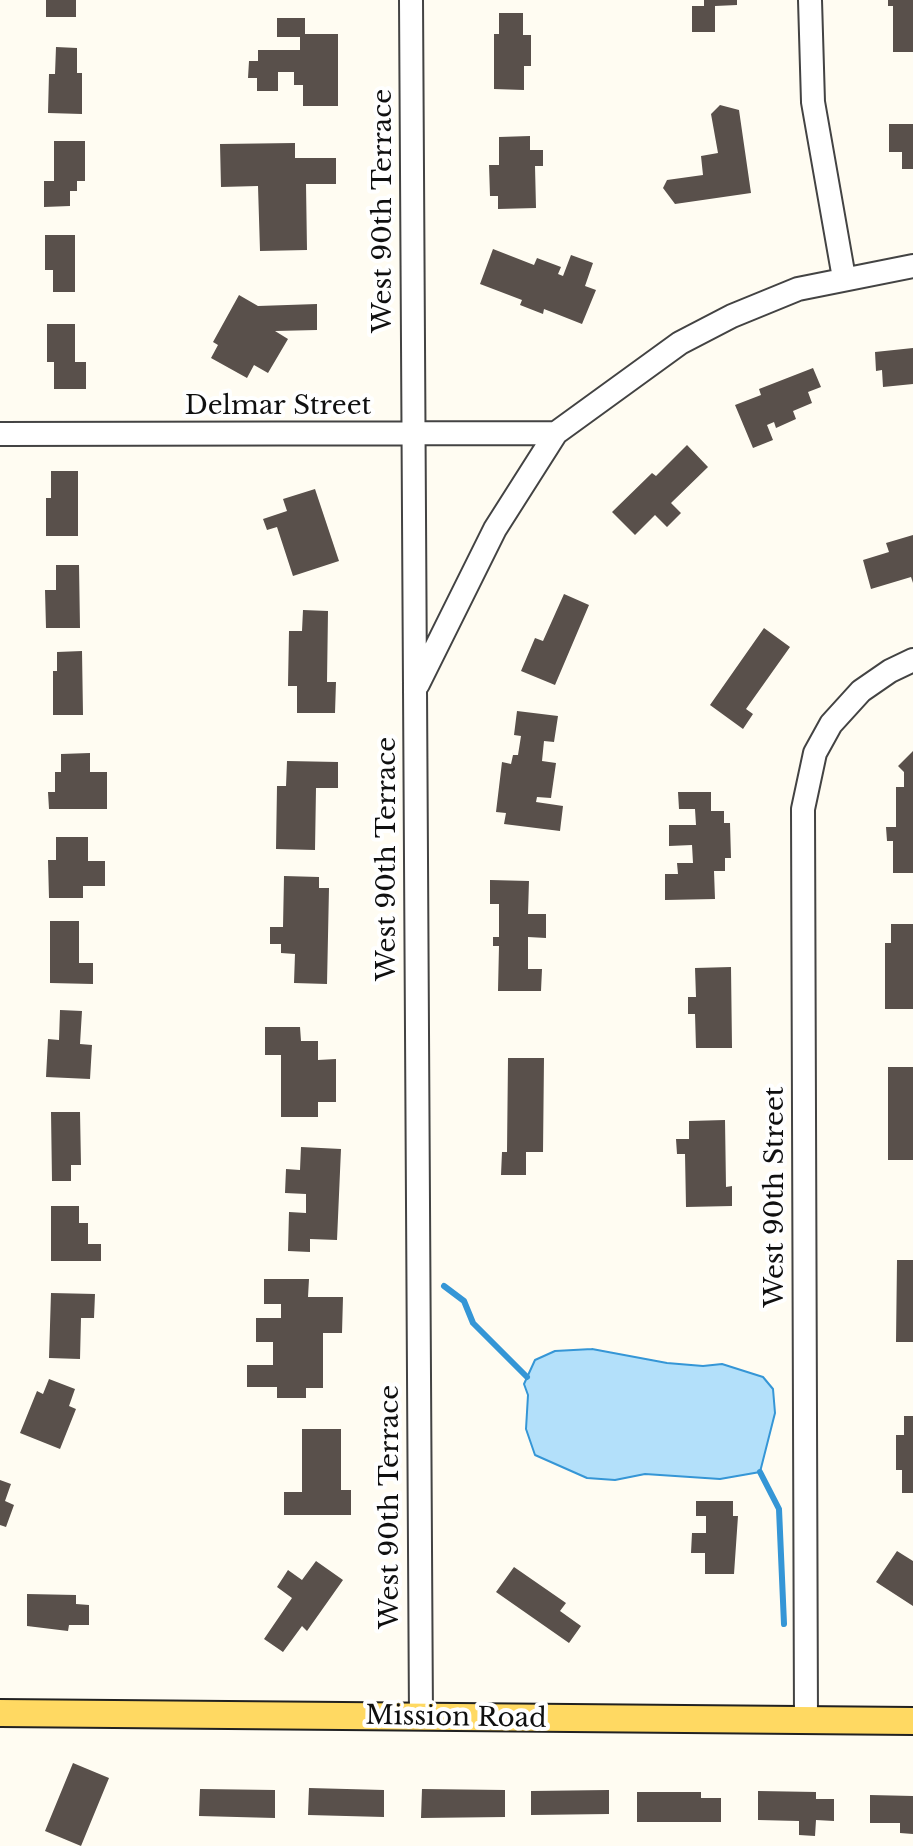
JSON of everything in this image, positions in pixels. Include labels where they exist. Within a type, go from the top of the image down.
[{"type":"main road","name":"Mission Road","points":[[0,1713],[913,1721]]},
{"type":"street","name":"West 90th Terrace","points":[[411,0],[421,1717]]},
{"type":"street","points":[[810,0],[813,102],[844,278]]},
{"type":"street","points":[[416,689],[495,529],[556,433],[680,343],[777,297],[844,278],[913,266]]},
{"type":"street","name":"Delmar Street","points":[[0,434],[556,433]]},
{"type":"street","name":"West 90th Street","points":[[806,1721],[803,809],[815,753],[831,724],[861,691],[913,660]]},
{"type":"water","points":[[592,1349],[667,1363],[722,1364],[763,1377],[773,1389],[775,1413],[760,1472],[720,1479],[645,1474],[615,1480],[587,1478],[535,1455],[526,1429],[528,1395],[524,1384],[535,1360],[555,1351]]},
{"type":"building","points":[[46,0],[76,0],[76,17],[46,17]]},
{"type":"building","points":[[704,0],[737,0],[737,5],[715,6],[715,32],[692,32],[692,6],[704,6]]},
{"type":"building","points":[[888,0],[913,0],[913,52],[893,52],[893,6],[888,6]]},
{"type":"building","points":[[499,13],[523,13],[523,35],[531,35],[531,66],[524,66],[524,90],[494,89],[494,34],[499,34]]},
{"type":"building","points":[[277,18],[305,18],[305,34],[338,34],[338,106],[303,106],[303,85],[294,85],[294,72],[278,72],[278,91],[257,91],[257,78],[248,78],[249,61],[258,61],[258,50],[300,50],[300,37],[277,37]]},
{"type":"building","points":[[56,47],[77,48],[77,73],[82,73],[82,114],[48,113],[49,74],[55,74]]},
{"type":"building","points":[[720,105],[739,110],[751,193],[675,204],[663,188],[667,180],[703,175],[701,156],[718,153],[711,114]]},
{"type":"building","points":[[889,124],[913,124],[913,169],[902,169],[902,152],[889,152]]},
{"type":"building","points":[[530,136],[530,150],[543,150],[543,166],[535,166],[536,208],[498,209],[498,196],[490,196],[489,165],[499,165],[499,137]]},
{"type":"building","points":[[54,141],[85,141],[85,181],[77,181],[77,191],[70,191],[70,206],[44,207],[44,181],[54,181]]},
{"type":"building","points":[[295,143],[295,158],[336,158],[336,184],[306,184],[307,250],[260,251],[258,186],[221,187],[220,144]]},
{"type":"building","points":[[45,235],[75,235],[75,292],[53,292],[53,270],[45,270]]},
{"type":"building","points":[[493,249],[534,265],[537,258],[561,267],[558,274],[563,276],[571,255],[593,263],[585,286],[596,290],[582,324],[544,309],[543,314],[520,305],[522,300],[480,284]]},
{"type":"building","points":[[239,295],[258,306],[317,304],[317,330],[275,331],[288,339],[268,373],[254,365],[247,378],[211,358],[218,345],[213,342]]},
{"type":"building","points":[[47,324],[75,324],[75,362],[86,362],[86,389],[54,389],[54,362],[47,362]]},
{"type":"building","points":[[913,348],[913,384],[883,387],[882,370],[876,371],[875,352]]},
{"type":"building","points":[[813,368],[821,387],[808,392],[812,403],[793,411],[796,419],[776,428],[774,422],[767,425],[773,440],[753,448],[735,405],[761,395],[759,389]]},
{"type":"building","points":[[687,445],[708,467],[671,503],[681,513],[667,527],[655,515],[635,535],[612,512],[652,473],[656,476]]},
{"type":"building","points":[[51,471],[78,471],[78,536],[46,536],[46,498],[51,498]]},
{"type":"building","points":[[315,489],[339,561],[293,576],[277,527],[267,530],[263,519],[287,511],[283,499]]},
{"type":"building","points":[[913,535],[913,583],[911,577],[871,589],[863,560],[889,552],[886,543]]},
{"type":"building","points":[[56,565],[79,565],[80,628],[46,628],[45,590],[56,590]]},
{"type":"building","points":[[564,594],[589,605],[555,685],[521,671],[535,638],[543,641]]},
{"type":"building","points":[[303,610],[328,611],[327,682],[336,682],[335,713],[297,713],[297,686],[288,686],[289,631],[302,631]]},
{"type":"building","points":[[764,628],[790,647],[746,709],[753,714],[743,729],[710,705]]},
{"type":"building","points":[[82,651],[83,715],[53,715],[53,671],[57,671],[57,652]]},
{"type":"building","points":[[517,711],[558,716],[554,742],[544,741],[542,761],[556,763],[551,798],[537,797],[536,802],[563,806],[560,831],[504,824],[506,813],[496,812],[502,762],[511,764],[513,755],[518,755],[521,736],[514,735]]},
{"type":"building","points":[[913,751],[913,873],[893,873],[893,841],[887,841],[886,827],[896,827],[896,787],[904,787],[904,772],[898,766]]},
{"type":"building","points":[[90,753],[90,772],[107,772],[107,809],[49,809],[48,792],[55,792],[55,772],[61,772],[61,754]]},
{"type":"building","points":[[287,761],[338,762],[338,788],[316,788],[315,850],[276,849],[277,786],[286,786]]},
{"type":"building","points":[[678,792],[711,792],[711,811],[724,811],[724,823],[730,823],[731,858],[725,858],[725,871],[714,871],[715,899],[665,900],[665,874],[678,874],[677,863],[693,863],[692,845],[669,846],[669,825],[696,825],[695,809],[679,809]]},
{"type":"building","points":[[56,837],[88,837],[88,861],[105,861],[105,886],[83,886],[83,898],[49,898],[48,860],[56,860]]},
{"type":"building","points":[[284,876],[319,877],[319,888],[329,888],[327,984],[294,983],[295,954],[281,953],[281,944],[270,944],[270,927],[283,927]]},
{"type":"building","points":[[490,880],[529,881],[528,914],[546,914],[546,938],[528,937],[528,969],[542,969],[541,991],[498,991],[499,946],[493,946],[493,937],[499,937],[499,904],[490,904]]},
{"type":"building","points":[[50,921],[79,921],[79,963],[93,963],[93,984],[50,983]]},
{"type":"building","points":[[891,924],[913,924],[913,1009],[885,1009],[885,943],[891,943]]},
{"type":"building","points":[[731,967],[732,1048],[696,1048],[695,1014],[688,1014],[688,997],[696,997],[695,968]]},
{"type":"building","points":[[60,1010],[82,1011],[80,1044],[92,1045],[90,1079],[46,1077],[48,1039],[59,1040]]},
{"type":"building","points":[[265,1027],[300,1027],[301,1041],[318,1041],[318,1060],[336,1059],[336,1102],[318,1102],[318,1117],[281,1117],[281,1055],[265,1055]]},
{"type":"building","points":[[508,1058],[544,1058],[543,1152],[526,1152],[526,1175],[501,1175],[502,1152],[507,1152]]},
{"type":"building","points":[[888,1067],[913,1067],[913,1160],[888,1160]]},
{"type":"building","points":[[51,1112],[80,1112],[81,1165],[71,1165],[71,1181],[52,1181]]},
{"type":"building","points":[[725,1120],[726,1187],[732,1186],[732,1206],[686,1207],[685,1154],[677,1154],[676,1139],[689,1139],[689,1121]]},
{"type":"building","points":[[301,1147],[341,1149],[337,1240],[310,1239],[310,1252],[288,1251],[289,1212],[306,1213],[306,1194],[285,1193],[286,1169],[300,1170]]},
{"type":"building","points":[[51,1206],[79,1206],[79,1223],[88,1223],[88,1244],[101,1244],[101,1261],[51,1261]]},
{"type":"building","points":[[897,1260],[913,1260],[913,1342],[896,1342]]},
{"type":"building","points":[[264,1279],[309,1279],[308,1297],[343,1297],[342,1333],[323,1333],[323,1388],[306,1388],[306,1398],[277,1398],[277,1387],[247,1387],[247,1365],[273,1365],[273,1342],[256,1342],[256,1318],[281,1318],[281,1304],[264,1304]]},
{"type":"building","points":[[51,1293],[95,1294],[94,1318],[81,1318],[80,1359],[49,1358]]},
{"type":"building","points":[[49,1379],[75,1389],[69,1406],[76,1409],[60,1449],[20,1433],[37,1391],[43,1394]]},
{"type":"building","points":[[904,1416],[913,1416],[913,1493],[902,1493],[902,1470],[896,1470],[896,1435],[904,1435]]},
{"type":"building","points":[[302,1429],[341,1429],[341,1490],[351,1490],[351,1515],[284,1515],[284,1492],[302,1492]]},
{"type":"building","points":[[0,1480],[11,1484],[5,1501],[14,1505],[6,1527],[0,1525]]},
{"type":"building","points":[[696,1501],[733,1501],[733,1516],[738,1516],[734,1574],[705,1574],[705,1553],[691,1553],[692,1533],[706,1533],[706,1516],[696,1516]]},
{"type":"building","points":[[897,1551],[913,1561],[913,1606],[876,1582]]},
{"type":"building","points":[[316,1561],[343,1580],[307,1631],[302,1626],[283,1652],[264,1639],[292,1598],[277,1587],[288,1570],[302,1580]]},
{"type":"building","points":[[514,1567],[566,1603],[560,1611],[581,1626],[569,1643],[496,1592]]},
{"type":"building","points":[[27,1594],[76,1595],[76,1604],[89,1605],[89,1625],[69,1625],[68,1631],[27,1626]]},
{"type":"building","points":[[73,1763],[109,1778],[81,1846],[45,1831]]},
{"type":"building","points":[[309,1788],[384,1790],[384,1817],[308,1815]]},
{"type":"building","points":[[200,1789],[275,1790],[275,1818],[199,1816]]},
{"type":"building","points":[[422,1789],[505,1790],[505,1817],[421,1818]]},
{"type":"building","points":[[609,1790],[609,1814],[531,1815],[531,1791]]},
{"type":"building","points":[[758,1791],[816,1792],[816,1799],[834,1799],[834,1821],[816,1820],[815,1836],[799,1835],[799,1821],[758,1820]]},
{"type":"building","points":[[637,1792],[701,1792],[701,1798],[721,1798],[721,1822],[637,1822]]},
{"type":"building","points":[[870,1795],[913,1796],[913,1834],[900,1833],[900,1823],[870,1823]]},
{"type":"waterway","points":[[444,1286],[464,1301],[473,1323],[527,1377]]},
{"type":"waterway","points":[[760,1472],[779,1509],[784,1624]]}]
